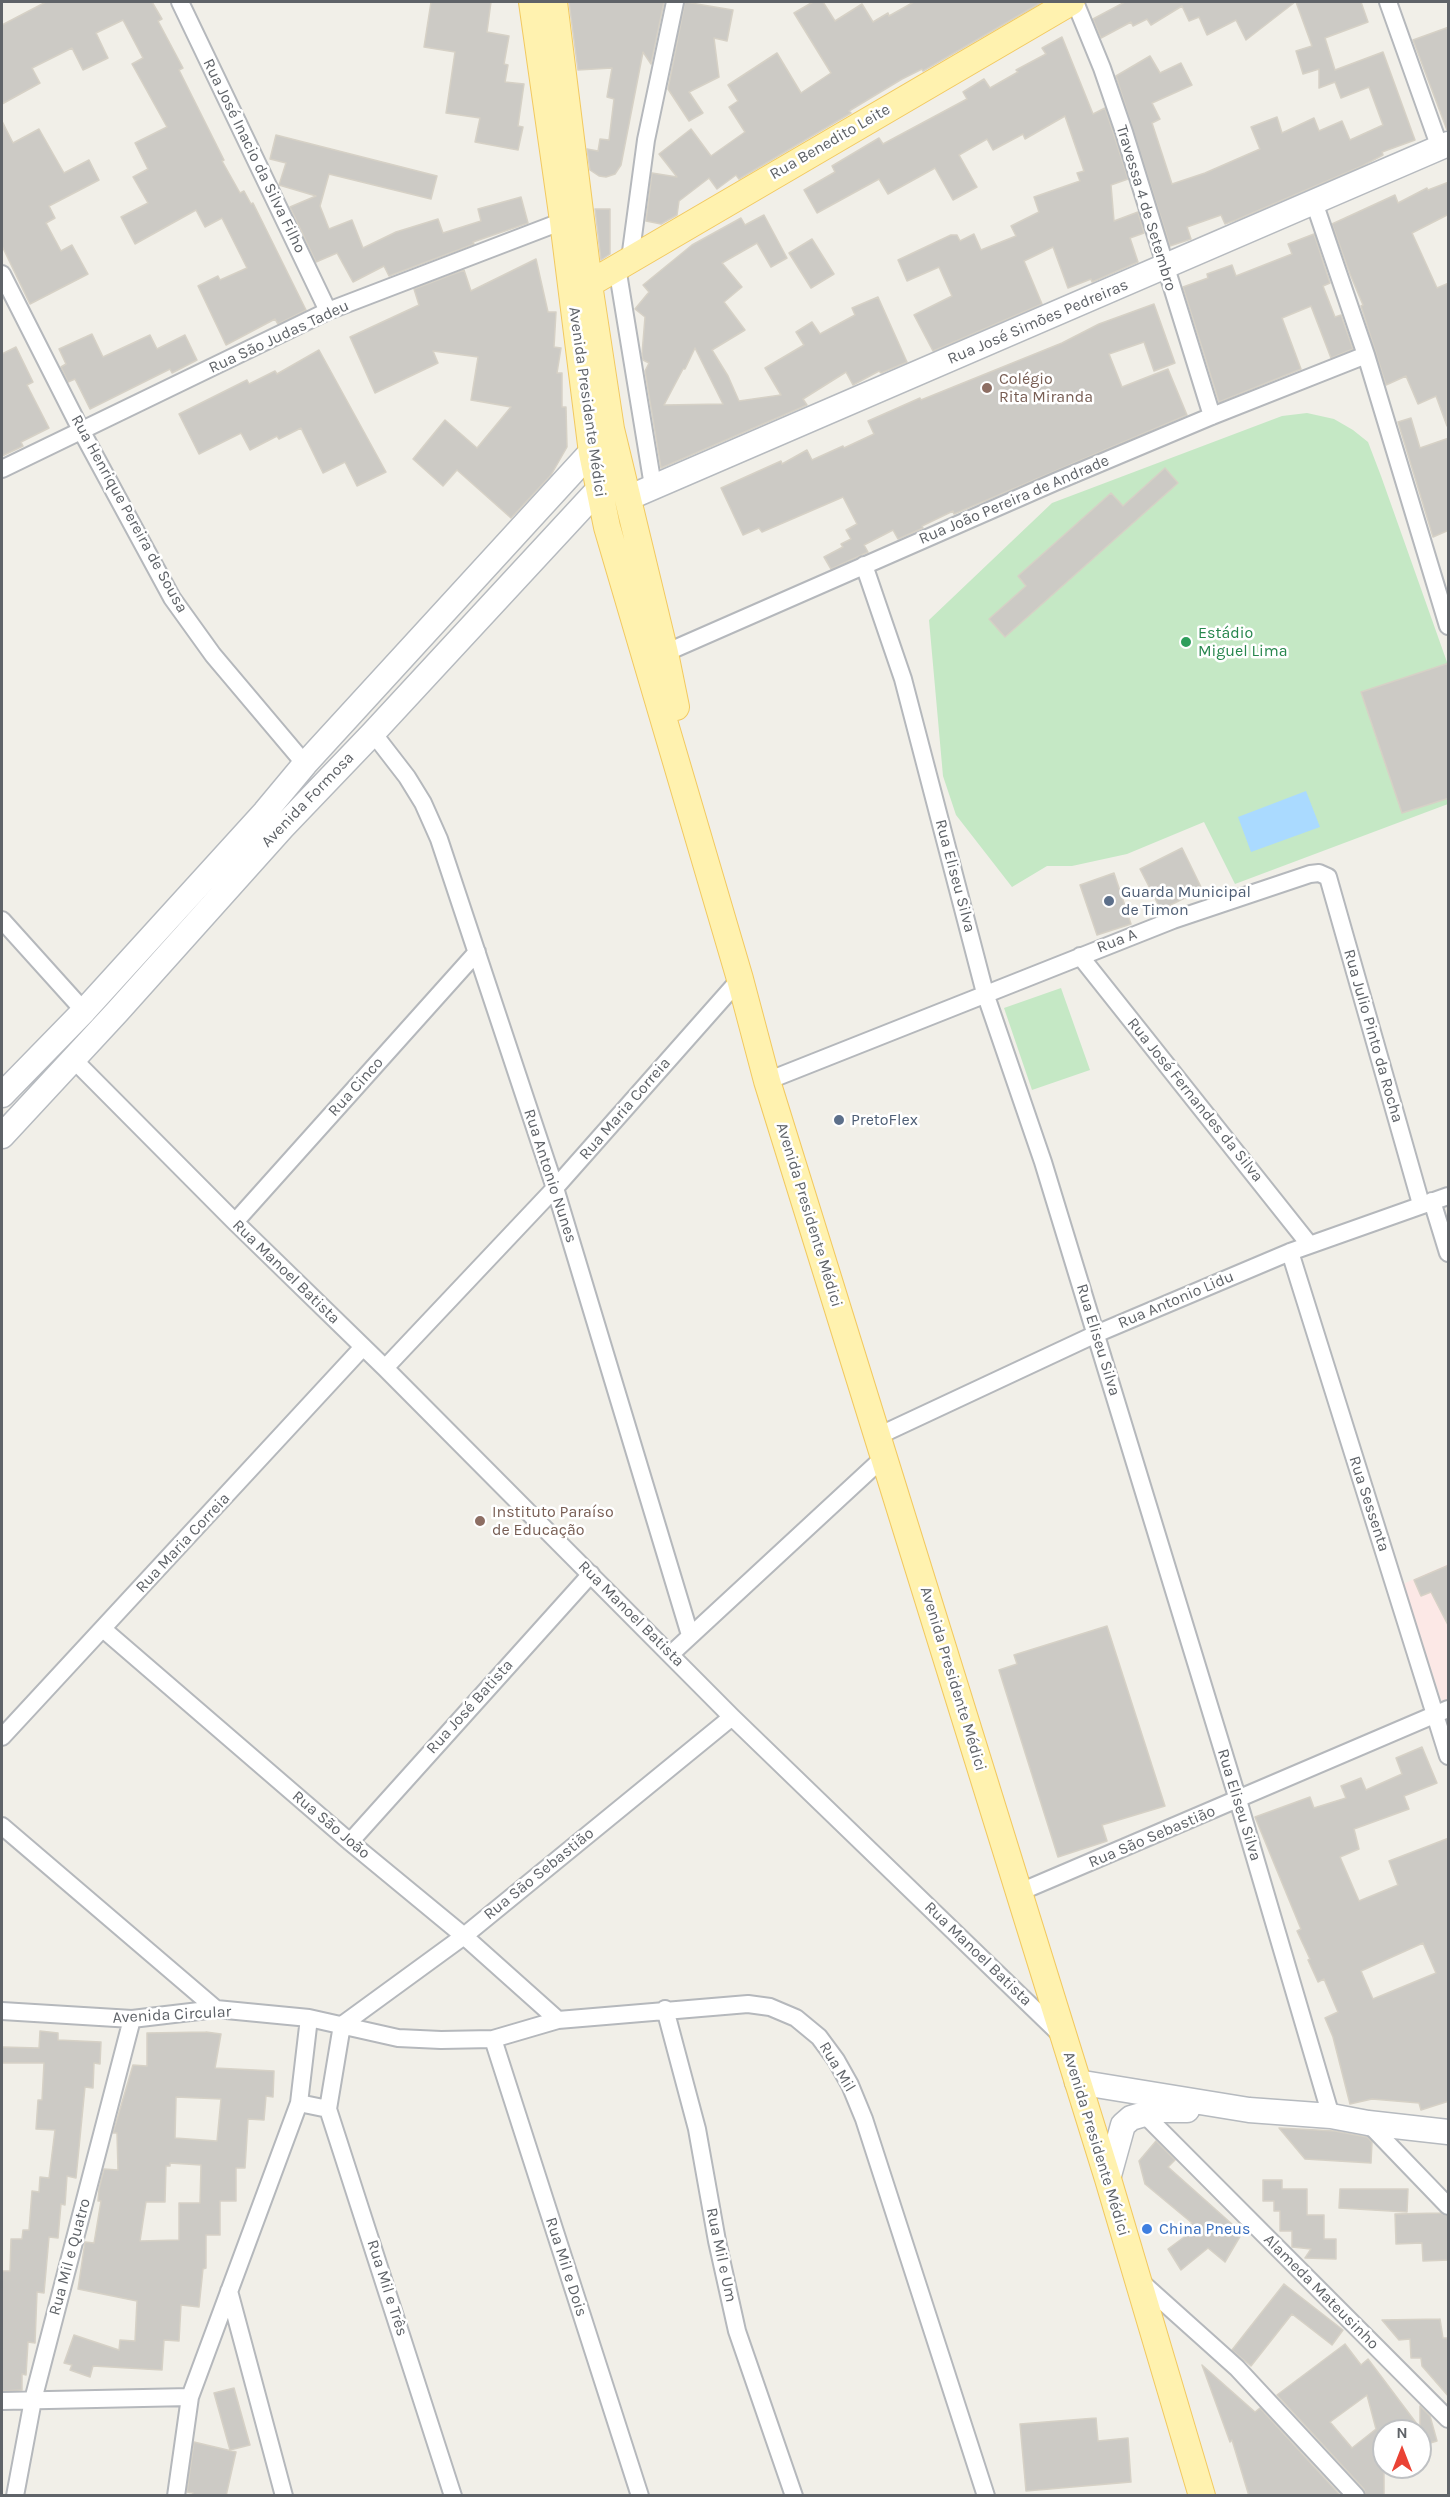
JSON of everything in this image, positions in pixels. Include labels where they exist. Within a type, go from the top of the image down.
[{"type":"main road","name":"Avenida Presidente Médici","points":[[532,2],[598,489],[740,979],[767,1081],[1020,1892],[1202,2496]]},
{"type":"main road","name":"Avenida Presidente Médici","points":[[554,2],[611,429],[665,653],[706,863]]},
{"type":"main road","name":"Rua Benedito Leite","points":[[590,284],[1073,2]]},
{"type":"main road","name":"Rua José Simões Pedreiras","points":[[628,498],[1444,146]]},
{"type":"main road","name":"Avenida Formosa","points":[[273,820],[305,764],[592,453],[611,429]]},
{"type":"main road","name":"Avenida Formosa","points":[[2,1095],[84,1011],[178,924],[273,820],[373,733],[619,468]]},
{"type":"main road","name":"Avenida Formosa","points":[[2,1136],[74,1060],[178,924]]},
{"type":"main road","points":[[1077,2082],[1250,2110],[1331,2116],[1368,2123],[1449,2132]]},
{"type":"main road","points":[[1108,2179],[1123,2125],[1131,2118],[1176,2109],[1250,2110]]},
{"type":"street","name":"Rua José Inacio da Silva Filho","points":[[180,2],[328,311]]},
{"type":"street","points":[[653,486],[623,263],[675,2]]},
{"type":"street","name":"Travessa 4 de Setembro","points":[[1073,2],[1102,68],[1124,132],[1164,268],[1212,416]]},
{"type":"street","points":[[1388,2],[1444,146]]},
{"type":"street","points":[[1314,202],[1366,355],[1449,626]]},
{"type":"street","name":"Rua São Judas Tadeu","points":[[2,469],[328,311],[563,221]]},
{"type":"street","name":"Rua Henrique Pereira de Sousa","points":[[2,274],[82,432],[172,598],[213,655],[305,764]]},
{"type":"street","name":"Rua João Pereira de Andrade","points":[[665,653],[1212,416],[1366,355]]},
{"type":"street","name":"Rua Eliseu Silva","points":[[864,565],[903,679],[985,993],[1043,1162],[1096,1334],[1238,1800],[1331,2116]]},
{"type":"street","name":"Rua Antonio Nunes","points":[[373,733],[407,777],[423,803],[439,839],[555,1188],[690,1635]]},
{"type":"street","name":"Rua A","points":[[985,993],[1173,920],[1310,874],[1319,873]]},
{"type":"street","name":"Rua Julio Pinto da Rocha","points":[[1319,873],[1328,878],[1426,1202],[1449,1252]]},
{"type":"street","points":[[2,920],[84,1011]]},
{"type":"street","name":"Rua Cinco","points":[[235,1222],[477,952]]},
{"type":"street","name":"Rua José Fernandes da Silva","points":[[1080,956],[1309,1244]]},
{"type":"street","name":"Rua Maria Correia","points":[[385,1368],[555,1188],[740,979]]},
{"type":"street","points":[[767,1081],[985,993]]},
{"type":"street","name":"Rua Manoel Batista","points":[[74,1060],[732,1717],[1064,2038]]},
{"type":"street","name":"Rua Antonio Lidu","points":[[671,1654],[881,1447],[1096,1334],[1309,1244],[1449,1196]]},
{"type":"street","name":"Rua Sessenta","points":[[1290,1252],[1442,1711],[1449,1756]]},
{"type":"street","name":"Rua Maria Correia","points":[[2,1737],[363,1347]]},
{"type":"street","name":"Rua José Batista","points":[[350,1842],[591,1574]]},
{"type":"street","name":"Rua São João","points":[[103,1629],[350,1842],[464,1936],[558,2020]]},
{"type":"street","name":"Rua São Sebastião","points":[[1020,1892],[1442,1711]]},
{"type":"street","name":"Rua São Sebastião","points":[[342,2025],[464,1936],[732,1717]]},
{"type":"street","points":[[2,1826],[216,2009]]},
{"type":"street","name":"Rua Mil","points":[[342,2025],[398,2038],[441,2040],[493,2039],[558,2020],[665,2009],[748,2004],[770,2007],[796,2018],[819,2037],[836,2060],[850,2085],[864,2119],[986,2496]]},
{"type":"street","name":"Avenida Circular","points":[[2,2011],[132,2019],[216,2009],[309,2018],[342,2025]]},
{"type":"street","name":"Rua Mil e Um","points":[[665,2009],[698,2129],[717,2241],[737,2331],[794,2496]]},
{"type":"street","points":[[176,2496],[190,2397],[299,2103],[309,2018]]},
{"type":"street","name":"Rua Mil e Quatro","points":[[15,2496],[33,2400],[132,2019]]},
{"type":"street","points":[[299,2103],[328,2109],[342,2025]]},
{"type":"street","name":"Rua Mil e Dois","points":[[493,2039],[640,2496]]},
{"type":"street","name":"Rua Mil e Três","points":[[328,2109],[453,2496]]},
{"type":"street","name":"Alameda Mateusinho","points":[[1144,2114],[1449,2419]]},
{"type":"street","points":[[1368,2123],[1449,2206]]},
{"type":"street","points":[[1136,2278],[1236,2368],[1356,2496]]},
{"type":"street","points":[[229,2291],[284,2496]]},
{"type":"street","points":[[2,2401],[190,2397]]},
{"type":"shaded area","points":[[1448,1564],[1448,1700],[1442,1702],[1403,1584]]},
{"type":"green space","name":"Estádio Miguel Lima","points":[[1307,413],[1334,419],[1368,442],[1381,476],[1448,665],[1448,804],[1235,884],[1204,822],[1127,854],[1072,866],[1047,866],[1012,887],[956,815],[943,776],[929,620],[1052,503],[1282,416]]},
{"type":"green space","points":[[1061,988],[1090,1070],[1032,1090],[1004,1008]]},
{"type":"water","points":[[1306,791],[1320,827],[1251,852],[1238,817]]},
{"type":"building","points":[[46,2],[152,2],[162,19],[158,21],[183,68],[179,70],[224,160],[222,161],[240,193],[244,191],[251,204],[253,203],[306,310],[278,324],[275,319],[226,345],[198,286],[218,276],[220,280],[247,268],[222,218],[205,227],[196,210],[135,244],[121,217],[148,203],[133,177],[148,169],[135,143],[167,127],[132,64],[143,58],[123,20],[96,33],[108,58],[83,70],[72,48],[32,68],[40,83],[2,104],[2,25]]},
{"type":"building","points":[[431,2],[491,2],[487,32],[509,36],[504,64],[508,65],[505,82],[524,84],[518,126],[523,127],[518,150],[475,142],[480,118],[446,113],[455,52],[424,47]]},
{"type":"building","points":[[569,2],[664,2],[651,64],[643,52],[621,165],[615,174],[606,177],[599,176],[590,170],[587,149],[598,151],[600,139],[609,140],[614,99],[607,97],[612,68],[578,70]]},
{"type":"building","points":[[685,2],[733,10],[727,41],[714,38],[719,77],[689,92],[703,113],[689,121],[668,89]]},
{"type":"building","points":[[813,2],[823,2],[835,21],[862,4],[873,22],[914,2],[1042,2],[923,71],[922,69],[902,79],[849,111],[851,113],[739,179],[736,175],[717,189],[709,178],[679,201],[677,215],[661,224],[646,221],[652,173],[677,177],[659,154],[691,129],[711,156],[745,132],[729,107],[738,101],[728,85],[777,53],[801,93],[831,73],[794,13]]},
{"type":"building","points":[[1125,2],[1295,2],[1246,40],[1236,20],[1207,35],[1199,17],[1189,21],[1182,6],[1151,25],[1147,19],[1133,26],[1131,22],[1101,38],[1093,19]]},
{"type":"building","points":[[1296,2],[1361,2],[1368,22],[1325,38],[1335,70],[1383,52],[1415,140],[1382,152],[1383,155],[1362,166],[1236,220],[1225,224],[1221,215],[1187,227],[1191,239],[1170,246],[1116,76],[1150,56],[1160,73],[1181,63],[1192,85],[1152,103],[1160,119],[1152,123],[1172,184],[1205,173],[1260,149],[1251,127],[1277,117],[1282,133],[1314,118],[1319,131],[1342,121],[1350,140],[1383,125],[1369,87],[1341,98],[1335,82],[1319,88],[1319,69],[1303,74],[1296,51],[1312,46]]},
{"type":"building","points":[[1449,27],[1449,130],[1447,130],[1413,40]]},
{"type":"building","points":[[1062,37],[1093,114],[1105,108],[1128,179],[1111,185],[1114,221],[1138,212],[1144,233],[1130,238],[1138,262],[1092,282],[1091,279],[1068,288],[1053,247],[1024,261],[1042,304],[933,351],[914,315],[952,296],[939,267],[907,281],[898,260],[951,235],[957,235],[960,241],[974,234],[981,250],[1016,236],[1011,226],[1039,212],[1034,197],[1080,181],[1077,173],[1084,171],[1065,116],[1025,139],[1023,134],[993,150],[987,139],[959,155],[977,187],[953,200],[935,168],[888,194],[879,179],[817,213],[804,190],[835,172],[832,166],[879,138],[883,144],[967,99],[963,92],[984,79],[990,88],[1018,72],[1016,70],[1046,54],[1042,48]]},
{"type":"building","points":[[2,121],[13,143],[39,129],[64,173],[89,160],[99,180],[49,206],[55,218],[46,223],[61,251],[72,245],[88,274],[30,304],[2,246]]},
{"type":"building","points":[[276,135],[437,176],[431,199],[329,174],[320,206],[329,229],[352,220],[363,248],[396,232],[438,219],[443,233],[481,221],[478,209],[521,197],[528,223],[473,242],[474,244],[389,276],[384,266],[353,282],[337,253],[316,262],[290,207],[316,196],[279,185],[286,163],[270,159]]},
{"type":"building","points":[[1449,182],[1449,214],[1412,233],[1437,288],[1449,283],[1447,426],[1436,396],[1418,404],[1406,376],[1386,385],[1361,306],[1363,305],[1332,224],[1395,195],[1398,203],[1427,188],[1428,190]]},
{"type":"building","points":[[595,209],[610,209],[610,254],[601,260]]},
{"type":"building","points":[[764,215],[787,258],[771,267],[757,243],[722,263],[742,287],[724,302],[745,330],[712,350],[728,376],[739,401],[781,395],[765,368],[804,345],[796,332],[812,322],[820,334],[855,315],[852,308],[878,297],[907,362],[881,373],[879,371],[853,385],[846,372],[803,399],[807,405],[661,468],[645,371],[649,363],[643,360],[642,354],[645,317],[635,309],[649,292],[643,285],[692,245],[741,218],[745,225]],"holes":[[[695,348],[723,404],[664,405]]]},
{"type":"building","points":[[1314,234],[1330,283],[1323,286],[1335,317],[1341,315],[1353,349],[1331,358],[1311,306],[1282,318],[1301,369],[1219,402],[1183,287],[1208,278],[1207,274],[1232,265],[1236,276],[1292,254],[1288,244]]},
{"type":"building","points":[[812,239],[834,274],[811,288],[789,253]]},
{"type":"building","points":[[536,259],[548,312],[556,312],[554,347],[561,348],[557,373],[562,373],[562,407],[566,407],[567,447],[551,475],[511,518],[457,470],[443,486],[413,459],[445,420],[477,448],[511,407],[471,400],[478,357],[433,351],[438,363],[375,393],[350,337],[419,305],[414,289],[464,270],[471,291]]},
{"type":"building","points":[[1154,304],[1175,363],[1154,371],[1144,342],[1109,354],[1122,387],[1168,369],[1187,415],[954,514],[953,511],[898,539],[893,530],[864,545],[868,552],[831,569],[824,557],[843,547],[841,544],[851,539],[846,530],[857,524],[843,497],[762,532],[759,528],[743,535],[721,488],[781,461],[782,464],[807,450],[812,460],[843,446],[844,448],[874,434],[868,421],[920,398],[921,400],[1062,343],[1099,324]]},
{"type":"building","points":[[92,334],[103,357],[150,335],[157,349],[185,335],[197,360],[172,373],[170,369],[90,409],[75,379],[68,382],[61,367],[66,364],[59,349]]},
{"type":"building","points":[[16,347],[33,382],[27,385],[49,428],[21,442],[23,446],[2,456],[2,354]]},
{"type":"building","points":[[319,350],[386,472],[357,486],[345,462],[323,473],[301,428],[279,439],[277,436],[250,450],[241,433],[199,454],[179,414],[247,380],[249,384],[275,371],[277,374]]},
{"type":"building","points":[[1411,418],[1420,448],[1449,438],[1449,530],[1433,537],[1398,422]]},
{"type":"building","points":[[1165,468],[1178,483],[1005,637],[989,619],[1026,586],[1018,576],[1111,493],[1123,506]]},
{"type":"building","points":[[1449,663],[1449,798],[1402,813],[1361,692]]},
{"type":"building","points":[[1182,848],[1202,889],[1161,910],[1140,869]]},
{"type":"building","points":[[1114,873],[1131,924],[1097,935],[1080,885]]},
{"type":"building","points":[[1449,1565],[1449,1627],[1431,1592],[1421,1596],[1414,1580]]},
{"type":"building","points":[[1107,1626],[1165,1806],[1102,1825],[1107,1841],[1058,1857],[999,1670],[1017,1664],[1014,1655]]},
{"type":"building","points":[[1422,1747],[1437,1783],[1404,1796],[1409,1809],[1354,1829],[1359,1849],[1340,1857],[1359,1901],[1398,1885],[1389,1861],[1449,1838],[1449,2101],[1421,2110],[1419,2103],[1372,2099],[1350,2104],[1333,2037],[1325,2018],[1338,2012],[1324,1979],[1318,1982],[1308,1960],[1310,1959],[1297,1931],[1301,1929],[1255,1817],[1310,1797],[1314,1808],[1346,1798],[1341,1786],[1361,1778],[1366,1790],[1402,1774],[1396,1758]],"holes":[[[1423,1943],[1436,1973],[1373,1999],[1361,1971]]]},
{"type":"building","points":[[40,2031],[58,2033],[58,2040],[101,2042],[100,2064],[94,2063],[93,2088],[85,2087],[76,2178],[67,2176],[65,2205],[61,2204],[58,2238],[49,2237],[44,2293],[37,2292],[35,2343],[28,2342],[26,2375],[22,2374],[22,2390],[2,2391],[2,2271],[10,2271],[11,2239],[22,2239],[23,2230],[29,2230],[32,2191],[39,2192],[40,2177],[49,2178],[55,2130],[36,2129],[38,2100],[42,2100],[44,2063],[2,2063],[2,2047],[39,2048]]},
{"type":"building","points":[[147,2033],[221,2034],[215,2068],[274,2071],[273,2097],[266,2096],[264,2120],[248,2119],[245,2168],[236,2168],[236,2201],[220,2201],[220,2235],[206,2235],[206,2268],[203,2269],[199,2307],[181,2305],[179,2341],[164,2340],[162,2370],[93,2366],[90,2377],[70,2370],[72,2365],[64,2363],[74,2335],[119,2350],[120,2340],[135,2341],[137,2301],[78,2289],[85,2242],[94,2243],[101,2201],[98,2201],[99,2189],[104,2169],[118,2170],[117,2133],[113,2133],[133,2065],[147,2066]],"holes":[[[176,2097],[221,2099],[217,2141],[175,2138]],[[170,2163],[201,2165],[200,2203],[179,2203],[179,2240],[140,2241],[146,2202],[165,2202],[166,2166],[170,2166]]]},
{"type":"building","points":[[1279,2128],[1335,2131],[1367,2137],[1372,2142],[1371,2163],[1305,2159]]},
{"type":"building","points":[[1156,2141],[1175,2160],[1168,2167],[1242,2233],[1225,2262],[1208,2248],[1181,2270],[1168,2249],[1191,2232],[1187,2227],[1192,2223],[1145,2184],[1139,2161]]},
{"type":"building","points":[[1263,2180],[1282,2180],[1282,2189],[1307,2189],[1307,2215],[1324,2215],[1324,2239],[1336,2239],[1336,2259],[1305,2258],[1311,2249],[1292,2247],[1292,2231],[1280,2231],[1280,2211],[1274,2211],[1274,2201],[1263,2201]]},
{"type":"building","points":[[1340,2189],[1408,2189],[1407,2212],[1339,2208]]},
{"type":"building","points":[[1440,2213],[1449,2216],[1449,2260],[1423,2261],[1422,2243],[1396,2244],[1395,2214]]},
{"type":"building","points":[[1284,2284],[1343,2330],[1332,2345],[1292,2314],[1251,2366],[1232,2350]]},
{"type":"building","points":[[1440,2319],[1443,2338],[1449,2338],[1449,2397],[1422,2366],[1421,2358],[1411,2358],[1410,2339],[1399,2340],[1382,2320]]},
{"type":"building","points":[[1345,2344],[1361,2365],[1368,2359],[1413,2419],[1373,2419],[1367,2395],[1330,2422],[1352,2448],[1372,2432],[1372,2479],[1384,2479],[1384,2496],[1366,2496],[1364,2489],[1277,2395]]},
{"type":"building","points":[[1202,2365],[1255,2412],[1260,2408],[1341,2496],[1249,2496],[1232,2440],[1230,2442]]},
{"type":"building","points":[[234,2388],[250,2445],[230,2450],[214,2393]]},
{"type":"building","points":[[1420,2406],[1431,2419],[1420,2419]]},
{"type":"building","points":[[1096,2418],[1098,2441],[1128,2438],[1131,2482],[1026,2491],[1020,2424]]},
{"type":"building","points":[[1432,2423],[1437,2441],[1432,2442]]},
{"type":"building","points":[[194,2442],[236,2452],[226,2496],[192,2496],[193,2493],[187,2492]]},
{"type":"place","name":"Colégio Rita Miranda","points":[[987,388]]},
{"type":"place","name":"Estádio Miguel Lima","points":[[1186,642]]},
{"type":"place","name":"Guarda Municipal de Timon","points":[[1109,901]]},
{"type":"place","name":"PretoFlex","points":[[839,1120]]},
{"type":"place","name":"Instituto Paraíso de Educação","points":[[480,1521]]},
{"type":"place","name":"China Pneus","points":[[1147,2229]]}]
